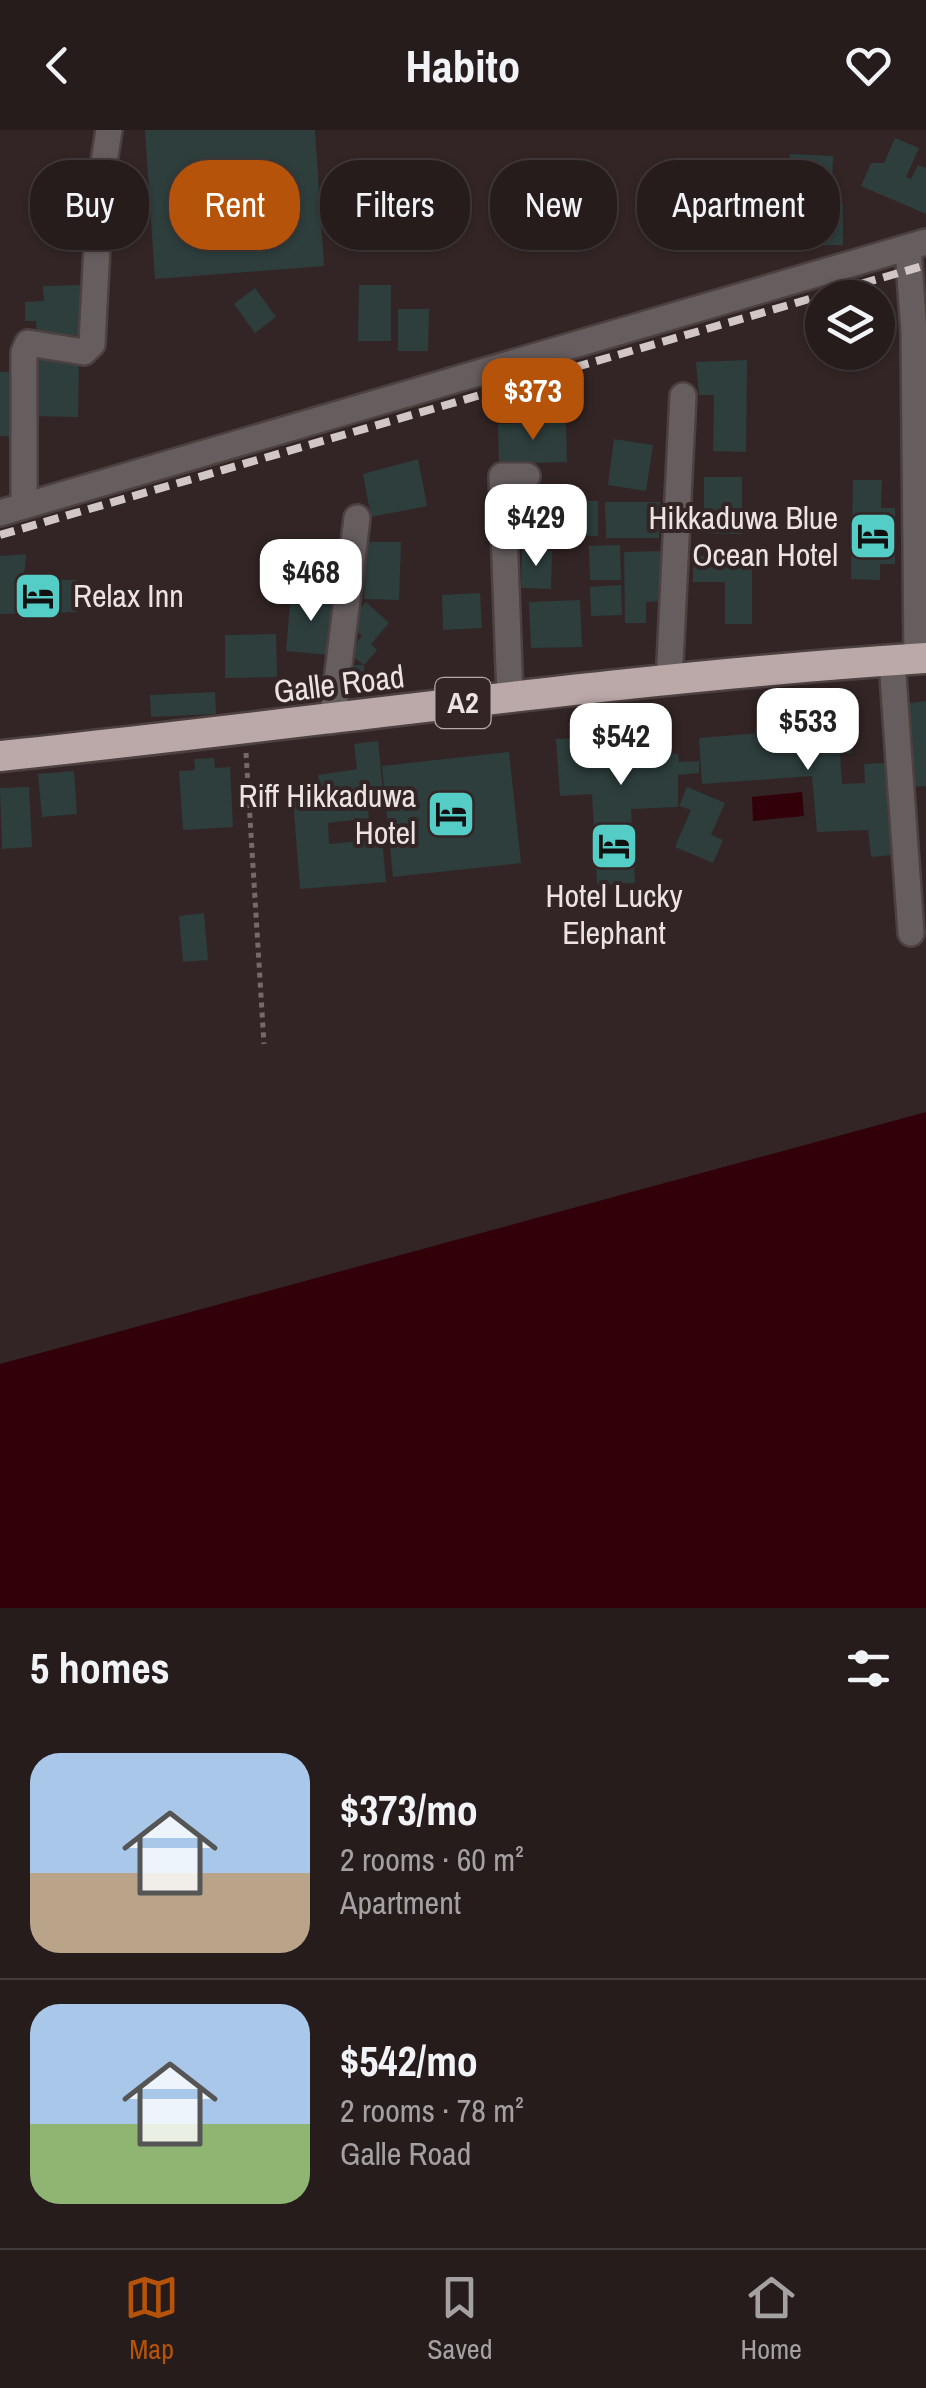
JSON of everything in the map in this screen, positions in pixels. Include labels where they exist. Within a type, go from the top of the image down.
[{"type":"highway","name":"Galle Road","points":[[0,756],[332,721],[510,697],[912,659]]},
{"type":"street","points":[[109,130],[100,188],[92,344],[84,352],[28,344],[24,352],[12,509],[917,245],[911,934]]},
{"type":"street","points":[[669,682],[683,396]]},
{"type":"street","points":[[510,697],[502,476],[527,476]]},
{"type":"street","points":[[332,721],[357,518]]},
{"type":"path","points":[[245,730],[264,1044]]},
{"type":"shaded area","points":[[802,792],[804,816],[753,821],[752,797]]},
{"type":"shaded area","points":[[926,1112],[926,1608],[0,1608],[0,1364]]},
{"type":"building","points":[[145,130],[315,130],[324,266],[155,279]]},
{"type":"building","points":[[895,138],[919,148],[906,177],[911,179],[918,165],[926,168],[926,214],[861,186],[871,163],[884,163]]},
{"type":"building","points":[[790,154],[833,156],[833,160],[790,160]]},
{"type":"building","points":[[840,204],[843,204],[840,245]]},
{"type":"building","points":[[83,285],[84,335],[37,337],[36,321],[25,321],[25,302],[44,301],[43,286]]},
{"type":"building","points":[[359,285],[391,285],[391,341],[358,341]]},
{"type":"building","points":[[255,288],[276,317],[255,333],[234,304]]},
{"type":"building","points":[[398,309],[429,309],[428,351],[398,351]]},
{"type":"building","points":[[31,359],[79,359],[78,417],[30,416]]},
{"type":"building","points":[[747,360],[746,452],[713,451],[714,395],[699,395],[696,362]]},
{"type":"building","points":[[0,372],[19,372],[16,437],[0,436]]},
{"type":"building","points":[[566,422],[567,462],[499,464],[498,424]]},
{"type":"building","points":[[614,439],[653,445],[646,491],[608,485]]},
{"type":"building","points":[[418,459],[427,506],[371,517],[363,474]]},
{"type":"building","points":[[704,477],[742,477],[742,534],[704,533]]},
{"type":"building","name":"Hikkaduwa Blue Ocean Hotel","points":[[853,480],[882,480],[881,508],[895,508],[895,564],[880,564],[880,580],[851,579]]},
{"type":"building","points":[[531,501],[598,501],[598,536],[530,536]]},
{"type":"building","points":[[605,502],[660,502],[659,538],[606,538]]},
{"type":"building","points":[[366,542],[401,542],[399,600],[364,599]]},
{"type":"building","points":[[620,545],[621,580],[590,580],[589,546]]},
{"type":"building","points":[[522,550],[552,551],[551,589],[521,588]]},
{"type":"building","points":[[665,551],[666,601],[646,602],[646,623],[625,623],[624,552]]},
{"type":"building","name":"Relax Inn","points":[[26,554],[24,579],[76,580],[77,612],[0,614],[0,556]]},
{"type":"building","points":[[693,556],[752,556],[752,624],[725,624],[725,582],[693,582]]},
{"type":"building","points":[[621,585],[622,615],[591,616],[590,587]]},
{"type":"building","points":[[291,593],[336,598],[330,655],[286,651]]},
{"type":"building","points":[[480,593],[482,628],[443,630],[442,595]]},
{"type":"building","points":[[580,600],[582,647],[531,648],[529,602]]},
{"type":"building","points":[[366,602],[389,623],[371,644],[377,650],[364,665],[348,653],[362,636],[348,623]]},
{"type":"building","points":[[276,634],[277,677],[225,678],[225,635]]},
{"type":"building","points":[[349,665],[364,665],[364,685],[348,685]]},
{"type":"building","points":[[215,692],[216,714],[151,717],[150,695]]},
{"type":"building","points":[[926,701],[926,786],[911,787],[903,704]]},
{"type":"building","points":[[850,714],[852,753],[840,754],[842,784],[865,783],[864,764],[885,763],[893,855],[871,857],[868,830],[817,832],[812,776],[702,784],[699,738],[784,731],[783,719]]},
{"type":"building","name":"Hotel Lucky Elephant","points":[[667,723],[668,753],[678,754],[679,762],[699,761],[699,773],[678,775],[678,807],[631,809],[635,883],[597,885],[592,794],[560,796],[556,739],[626,735],[630,777],[628,725]]},
{"type":"building","points":[[378,741],[383,790],[365,792],[369,818],[328,823],[329,844],[382,839],[386,882],[300,889],[293,798],[320,795],[318,775],[357,769],[354,744]]},
{"type":"building","name":"Riff Hikkaduwa Hotel","points":[[509,752],[521,863],[393,877],[382,766]]},
{"type":"building","points":[[214,758],[215,768],[230,767],[233,827],[183,830],[179,771],[195,770],[194,759]]},
{"type":"building","points":[[74,771],[77,814],[42,817],[38,774]]},
{"type":"building","points":[[29,787],[32,847],[2,849],[0,788]]},
{"type":"building","points":[[687,787],[725,803],[711,835],[723,840],[713,863],[675,847],[691,810],[679,806]]},
{"type":"building","points":[[204,913],[208,960],[183,962],[179,916]]},
{"type":"railway","points":[[0,535],[926,265]]},
{"type":"place","name":"Hikkaduwa Blue Ocean Hotel","points":[[873,536]]},
{"type":"place","name":"Relax Inn","points":[[38,596]]},
{"type":"place","name":"Riff Hikkaduwa Hotel","points":[[451,814]]},
{"type":"place","name":"Hotel Lucky Elephant","points":[[614,846]]}]
